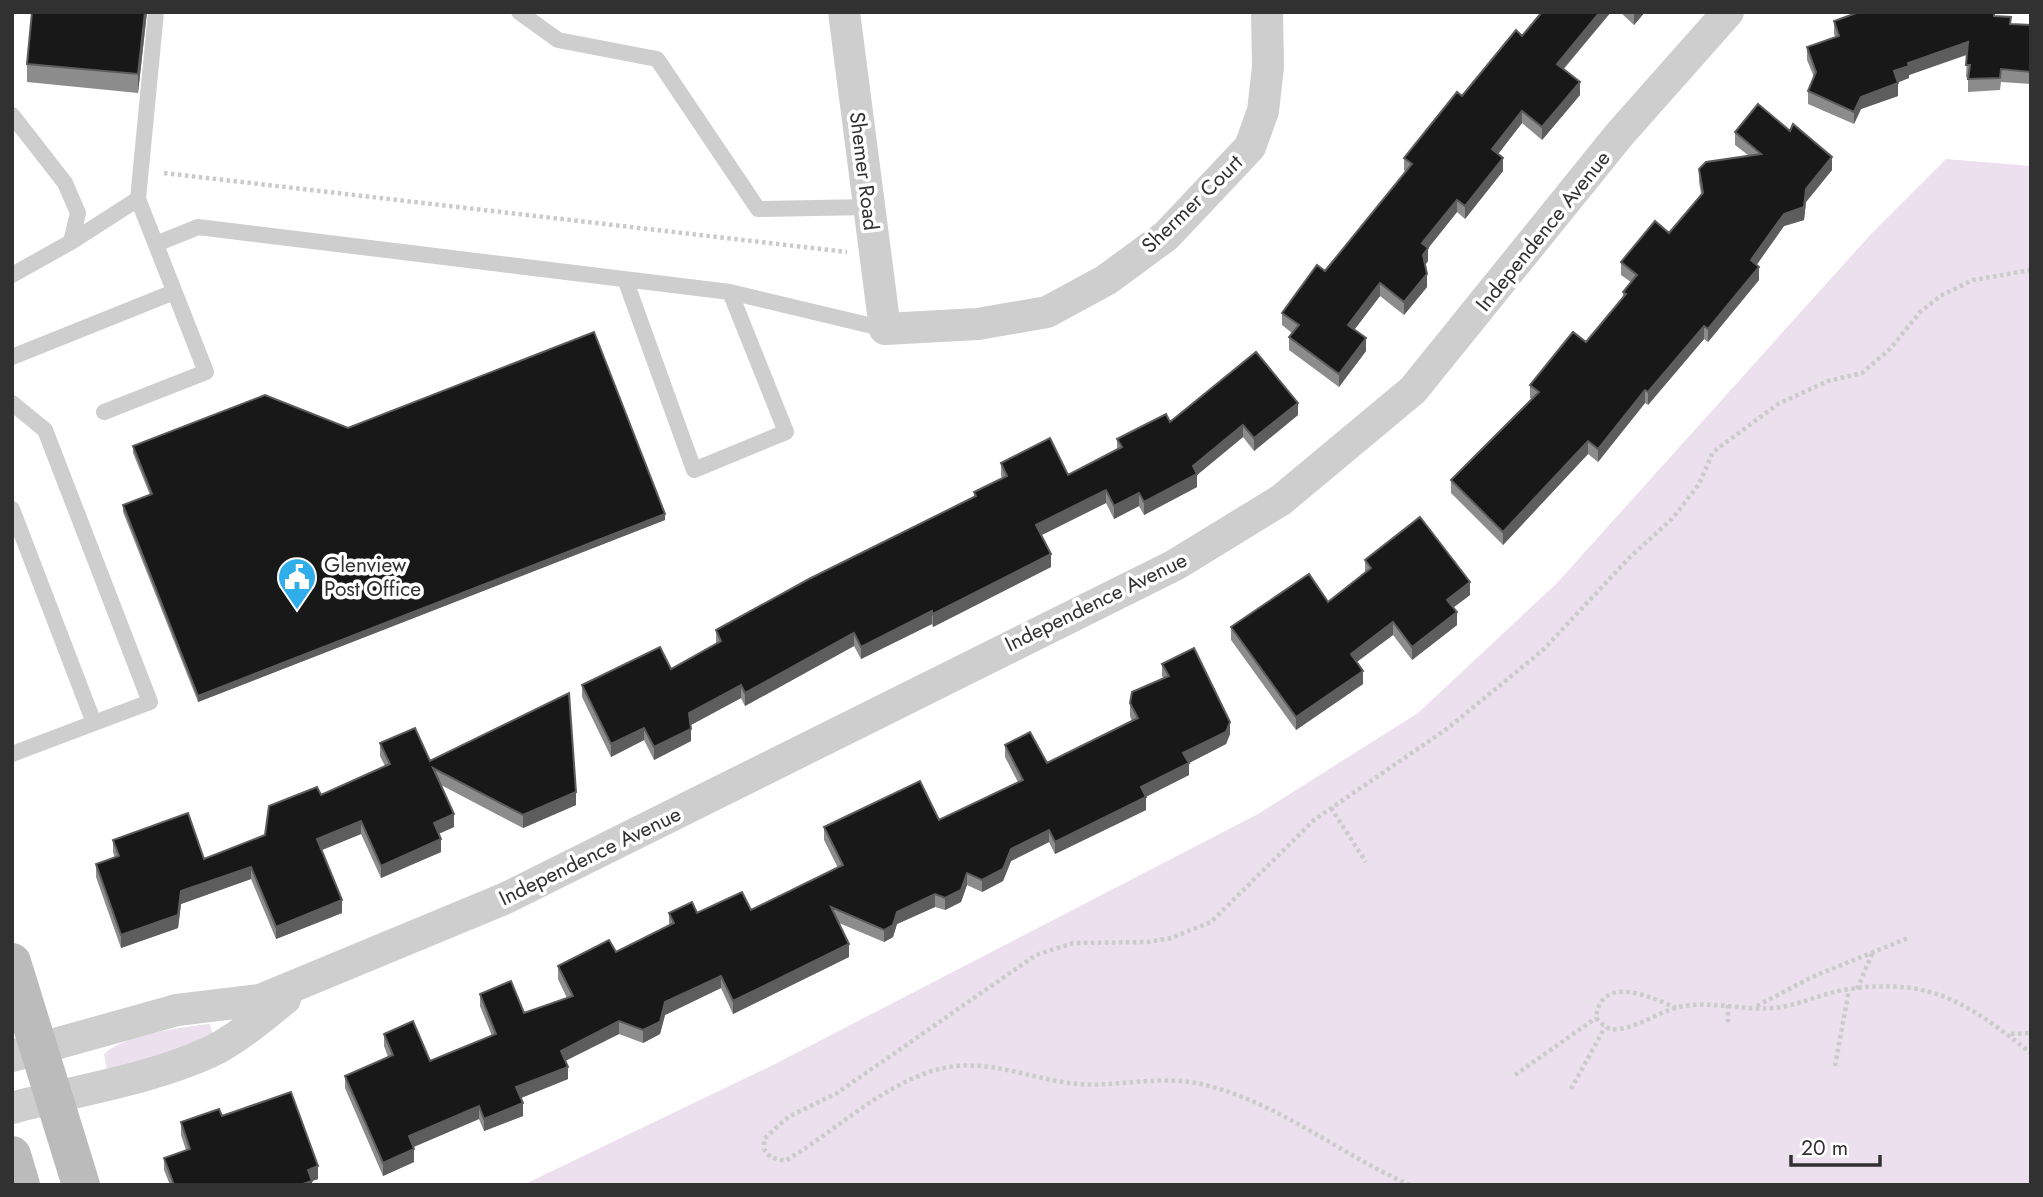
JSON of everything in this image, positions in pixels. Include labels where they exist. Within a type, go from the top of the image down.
[{"type":"main road","points":[[12,962],[26,1053],[54,1096],[81,1185]]},
{"type":"main road","points":[[12,1155],[21,1185]]},
{"type":"street","name":"Shemer Road","points":[[844,12],[885,329]]},
{"type":"street","name":"Shermer Court","points":[[885,329],[978,324],[1047,312],[1106,280],[1166,236],[1250,147],[1263,111],[1268,67],[1267,12]]},
{"type":"street","name":"Independence Avenue","points":[[26,1053],[177,1010],[260,1000],[506,898],[997,651],[1175,565],[1281,500],[1413,390],[1619,135],[1728,12]]},
{"type":"street","name":"Independence Avenue","points":[[12,1108],[135,1079],[211,1052],[230,1041],[308,981]]},
{"type":"lane","points":[[104,412],[206,372],[138,199],[156,12]]},
{"type":"lane","points":[[519,12],[558,40],[657,60],[758,209],[869,208]]},
{"type":"lane","points":[[14,122],[65,183],[78,213],[71,242]]},
{"type":"lane","points":[[12,275],[71,242],[138,199]]},
{"type":"lane","points":[[156,244],[198,227],[730,292],[885,329]]},
{"type":"lane","points":[[625,279],[694,470],[786,432],[730,292]]},
{"type":"lane","points":[[12,358],[174,292]]},
{"type":"lane","points":[[12,754],[150,702],[45,429],[13,405]]},
{"type":"lane","points":[[12,509],[94,723]]},
{"type":"path","points":[[141,170],[876,256]]},
{"type":"path","points":[[1410,1185],[1354,1159],[1304,1125],[1201,1084],[1173,1080],[1070,1083],[982,1065],[955,1065],[910,1079],[785,1161],[770,1157],[764,1149],[764,1139],[788,1117],[836,1093],[1036,955],[1073,943],[1148,942],[1171,938],[1211,922],[1291,841],[1331,808],[1448,728],[1543,650],[1612,575],[1673,518],[1699,484],[1713,452],[1777,404],[1828,381],[1862,373],[1890,349],[1922,311],[1942,295],[1973,280],[2031,270]]},
{"type":"path","points":[[1331,808],[1366,862]]},
{"type":"path","points":[[1756,1007],[1779,992],[1908,938]]},
{"type":"path","points":[[1857,989],[1872,954]]},
{"type":"path","points":[[1596,1018],[1605,1027],[1617,1030],[1676,1009],[1728,1005],[1781,1007],[1849,990],[1886,986],[1934,993],[1973,1010],[2010,1034],[2031,1053]]},
{"type":"path","points":[[1835,1066],[1849,990]]},
{"type":"path","points":[[1515,1075],[1596,1018],[1598,1005],[1605,996],[1620,992],[1637,992],[1676,1009]]},
{"type":"path","points":[[1728,1005],[1728,1025]]},
{"type":"path","points":[[1571,1089],[1605,1027]]},
{"type":"path","points":[[2010,1034],[2031,1033]]},
{"type":"shaded area","points":[[1946,159],[2031,166],[2031,1185],[523,1185],[773,1065],[1258,814],[1418,713],[1557,583],[1871,234]]},
{"type":"shaded area","points":[[210,1024],[214,1040],[107,1070],[104,1054],[113,1047],[154,1033]]},
{"type":"building","points":[[32,12],[145,12],[138,74],[27,64]]},
{"type":"building","points":[[1542,12],[1600,12],[1557,64],[1580,82],[1542,127],[1522,111],[1492,149],[1503,158],[1465,206],[1457,200],[1422,243],[1428,248],[1423,255],[1427,274],[1404,302],[1380,283],[1348,325],[1366,338],[1339,374],[1289,337],[1299,325],[1282,313],[1317,265],[1325,271],[1412,164],[1404,158],[1457,92],[1462,96],[1516,30],[1522,36]]},
{"type":"building","points":[[1859,12],[1994,12],[1994,16],[2011,17],[2010,24],[2031,25],[2031,72],[2001,69],[2000,78],[1968,79],[1968,42],[1908,63],[1909,66],[1894,71],[1898,83],[1861,97],[1854,112],[1808,91],[1816,72],[1807,47],[1839,36],[1834,21]]},
{"type":"building","points":[[1758,104],[1790,131],[1793,124],[1832,157],[1806,189],[1804,207],[1784,214],[1751,260],[1759,267],[1708,329],[1704,326],[1648,392],[1645,390],[1598,449],[1588,441],[1503,532],[1451,480],[1539,392],[1530,385],[1573,332],[1586,342],[1626,294],[1623,292],[1637,275],[1621,262],[1655,221],[1669,233],[1703,193],[1699,169],[1706,162],[1761,154],[1735,132]]},
{"type":"building","name":"Glenview Post Office","points":[[594,332],[665,514],[198,696],[123,505],[152,494],[133,446],[265,395],[348,428]]},
{"type":"building","points":[[1256,352],[1298,403],[1254,438],[1243,425],[1193,466],[1197,474],[1144,502],[1139,493],[1114,506],[1106,490],[1036,525],[1051,554],[861,647],[854,633],[745,693],[741,685],[689,713],[691,729],[654,747],[644,728],[611,744],[582,685],[660,647],[671,669],[721,641],[716,630],[809,579],[976,496],[974,492],[1007,476],[1001,463],[1050,438],[1068,475],[1122,447],[1117,439],[1166,414],[1170,422]]},
{"type":"building","points":[[1420,517],[1470,582],[1447,600],[1457,612],[1412,647],[1393,622],[1351,654],[1363,671],[1296,717],[1231,627],[1309,574],[1328,602],[1371,568],[1365,560]]},
{"type":"building","points":[[1194,648],[1230,722],[1226,732],[1183,753],[1189,763],[1141,787],[1146,797],[1055,842],[1049,830],[1011,849],[1003,869],[982,880],[967,873],[961,890],[945,898],[935,894],[897,912],[893,925],[884,930],[831,907],[849,944],[733,1001],[721,976],[665,1002],[660,1022],[643,1030],[619,1021],[561,1051],[568,1067],[516,1087],[523,1103],[484,1119],[479,1106],[409,1136],[414,1149],[383,1163],[345,1076],[393,1055],[384,1034],[413,1021],[430,1061],[496,1034],[480,994],[511,981],[524,1013],[573,996],[558,966],[609,940],[616,952],[674,923],[669,913],[692,902],[697,913],[742,892],[751,910],[843,865],[824,827],[920,781],[939,820],[1023,780],[1005,745],[1030,732],[1047,763],[1138,718],[1130,703],[1132,692],[1169,676],[1162,664]]},
{"type":"building","points":[[569,693],[576,792],[523,815],[433,768],[454,814],[434,823],[441,839],[381,866],[361,821],[317,839],[342,900],[276,927],[251,867],[181,891],[178,915],[121,935],[96,864],[119,856],[113,840],[188,813],[204,859],[265,835],[269,806],[317,787],[321,795],[390,764],[380,743],[415,728],[430,761]]},
{"type":"building","points":[[291,1092],[318,1166],[308,1170],[312,1181],[300,1185],[174,1185],[164,1158],[190,1149],[181,1122],[219,1109],[222,1116]]},
{"type":"place","name":"Glenview Post Office","points":[[297,611]]}]
